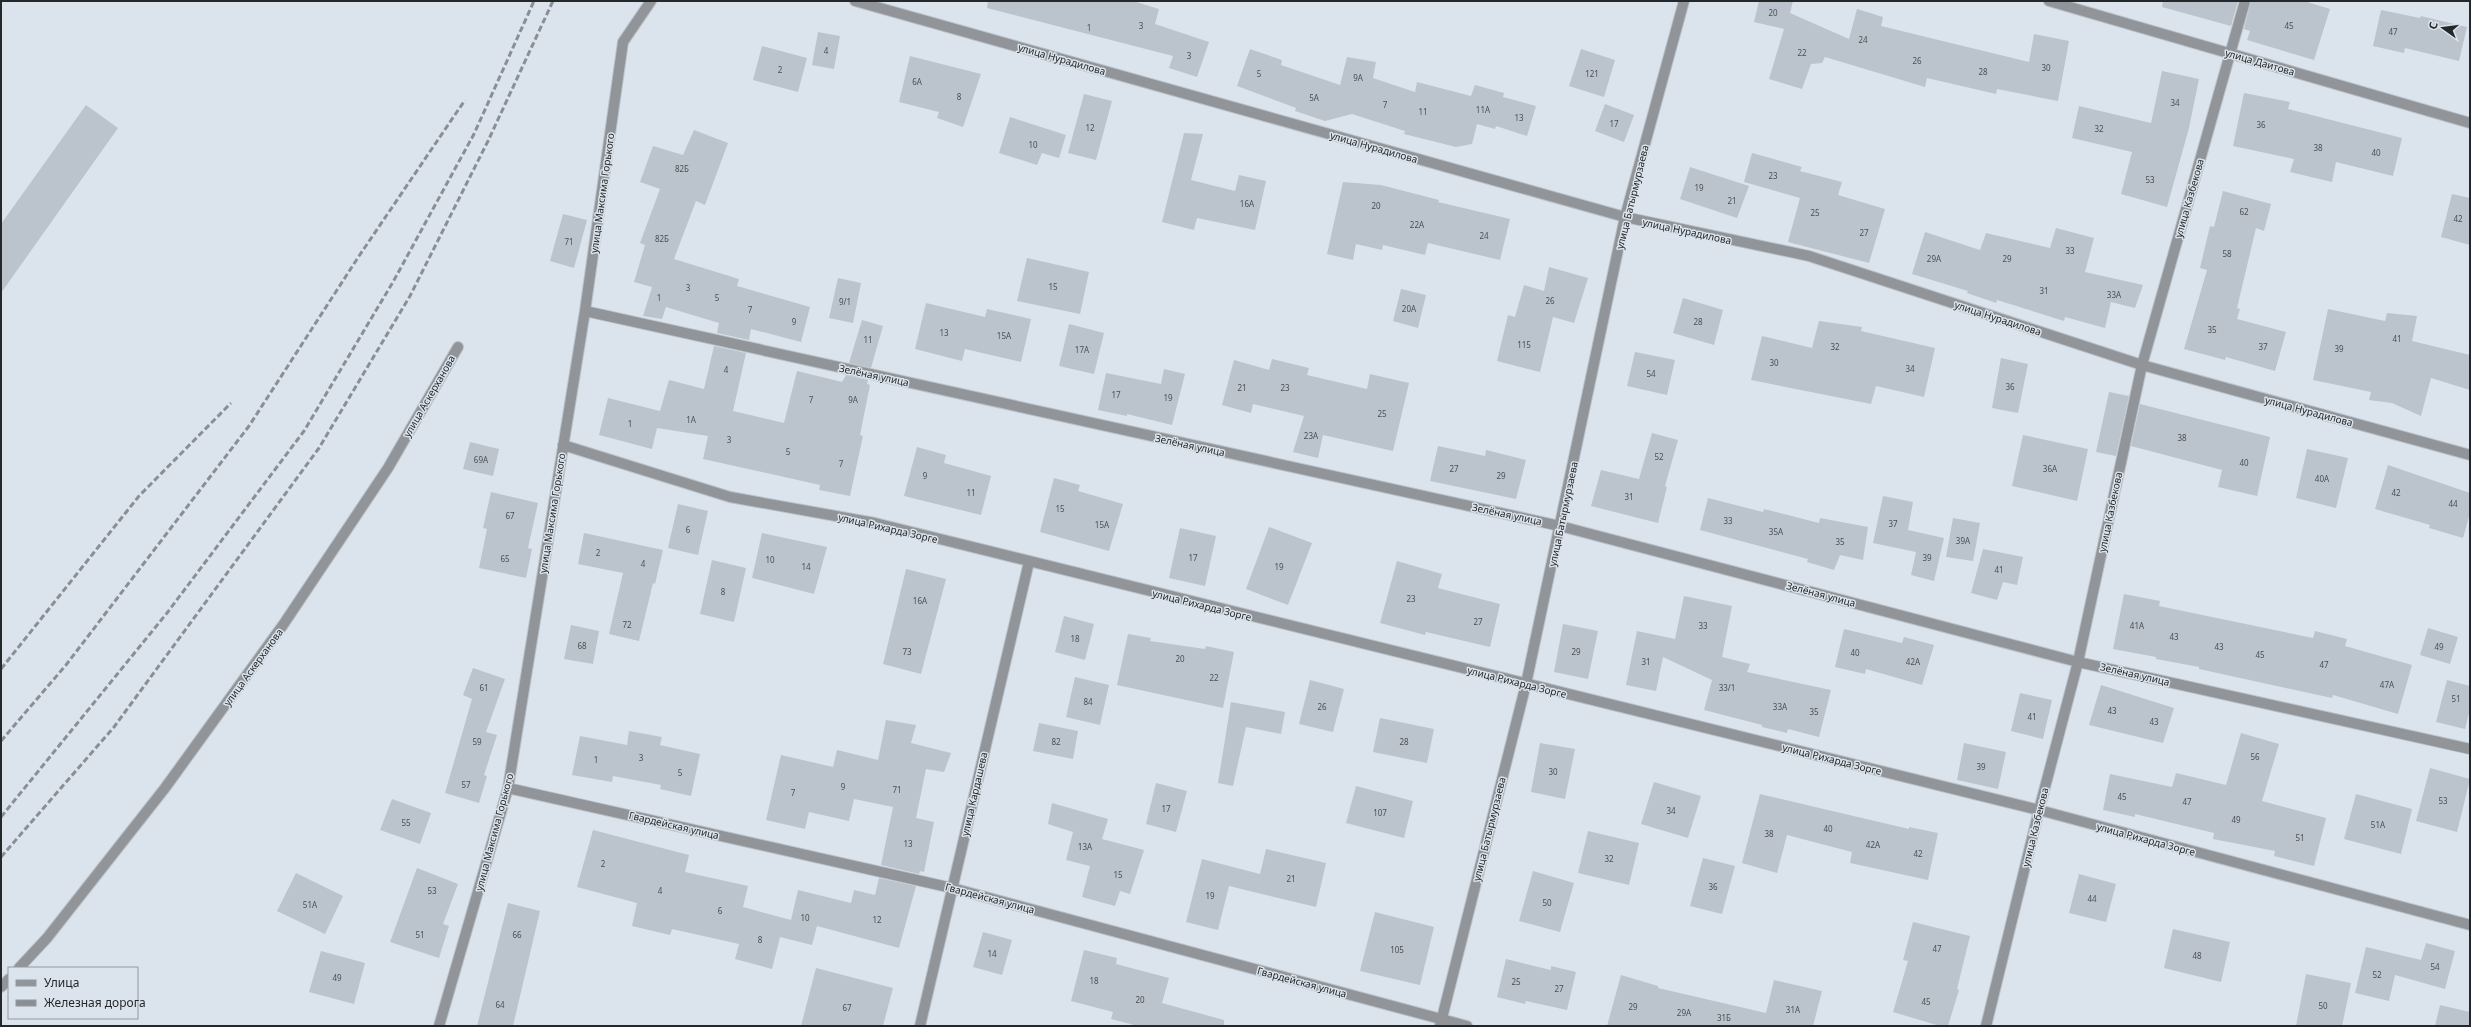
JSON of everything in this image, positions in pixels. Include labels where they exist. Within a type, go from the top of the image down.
[{"type":"street","name":"улица Максима Горького","points":[[439,1026],[508,788],[585,311],[623,42],[651,1]]},
{"type":"street","name":"улица Нурадилова","points":[[855,1],[1625,217],[1809,256],[2142,365],[2470,454]]},
{"type":"street","name":"улица Батырмурзаева","points":[[1440,1023],[1526,684],[1625,217],[1684,1]]},
{"type":"street","name":"улица Даитова","points":[[2049,1],[2470,123]]},
{"type":"street","name":"улица Казбекова","points":[[1986,1026],[2039,810],[2078,662],[2142,365],[2245,1]]},
{"type":"street","name":"Зелёная улица","points":[[585,311],[1560,526],[2078,662],[2470,749]]},
{"type":"street","name":"улица Аскерханова","points":[[20,967],[47,938],[165,788],[284,625],[388,468],[458,347]]},
{"type":"street","name":"улица Рихарда Зорге","points":[[563,445],[730,497],[875,523],[2039,810],[2470,925]]},
{"type":"street","name":"улица Кардашева","points":[[920,1026],[1029,562]]},
{"type":"street","name":"Гвардейская улица","points":[[508,788],[952,888],[1440,1023],[1467,1026]]},
{"type":"building","points":[[988,1],[1133,1],[1159,9],[1155,24],[1209,42],[1197,77],[1169,68],[1173,56],[987,8]]},
{"type":"building","points":[[1759,1],[1793,1],[1790,13],[1849,39],[1857,9],[1883,17],[1881,26],[2029,62],[2034,34],[2069,41],[2058,101],[1997,89],[1996,94],[1927,78],[1925,87],[1825,57],[1822,63],[1811,64],[1802,89],[1769,79],[1784,29],[1754,22]]},
{"type":"building","points":[[2163,1],[2238,1],[2231,26],[2162,7]]},
{"type":"building","points":[[2251,1],[2304,1],[2330,9],[2314,60],[2247,40],[2250,31],[2244,29]]},
{"type":"building","points":[[2381,10],[2420,18],[2421,16],[2467,27],[2459,61],[2405,48],[2404,53],[2373,46]]},
{"type":"building","points":[[818,32],[840,36],[834,69],[812,65]]},
{"type":"building","points":[[762,46],[807,58],[798,92],[753,80]]},
{"type":"building","points":[[1250,49],[1282,60],[1281,65],[1340,85],[1347,57],[1376,62],[1373,78],[1415,92],[1417,82],[1471,96],[1475,85],[1504,93],[1503,97],[1536,106],[1527,136],[1496,126],[1495,129],[1477,124],[1472,144],[1456,147],[1404,134],[1405,131],[1352,114],[1325,121],[1295,111],[1296,108],[1237,86]]},
{"type":"building","points":[[1581,49],[1615,60],[1604,97],[1569,86]]},
{"type":"building","points":[[910,56],[981,74],[963,127],[937,118],[939,112],[899,102]]},
{"type":"building","points":[[2162,71],[2199,79],[2189,128],[2167,207],[2121,194],[2132,152],[2072,138],[2079,106],[2151,123]]},
{"type":"building","points":[[2244,93],[2290,102],[2288,109],[2402,138],[2393,176],[2336,162],[2332,182],[2290,172],[2294,159],[2233,146]]},
{"type":"building","points":[[1084,94],[1112,101],[1096,160],[1068,153]]},
{"type":"building","points":[[1605,104],[1634,115],[1624,142],[1595,131]]},
{"type":"building","points":[[86,105],[118,128],[1,293],[1,224]]},
{"type":"building","points":[[1010,117],[1066,135],[1059,158],[1042,153],[1037,165],[999,153]]},
{"type":"building","points":[[694,130],[728,143],[705,205],[696,201],[674,259],[739,279],[737,286],[810,307],[801,342],[751,329],[749,340],[717,333],[719,323],[666,307],[662,319],[643,316],[652,287],[634,282],[645,245],[640,243],[660,189],[640,182],[653,146],[683,155]]},
{"type":"building","points":[[1184,133],[1203,134],[1191,180],[1235,191],[1239,175],[1266,181],[1255,230],[1197,218],[1194,230],[1162,222]]},
{"type":"building","points":[[1752,153],[1802,167],[1800,171],[1842,182],[1838,195],[1885,209],[1869,263],[1788,242],[1800,198],[1744,182]]},
{"type":"building","points":[[1690,167],[1749,186],[1737,218],[1680,199]]},
{"type":"building","points":[[1343,182],[1381,185],[1439,200],[1438,202],[1510,219],[1500,260],[1428,243],[1425,255],[1383,245],[1382,250],[1356,244],[1353,260],[1327,254]]},
{"type":"building","points":[[2223,191],[2271,204],[2264,231],[2256,228],[2237,308],[2240,309],[2237,319],[2286,332],[2275,371],[2226,357],[2225,360],[2184,349],[2207,270],[2200,268],[2210,226],[2214,227]]},
{"type":"building","points":[[2452,194],[2470,198],[2470,245],[2441,237]]},
{"type":"building","points":[[563,214],[587,220],[574,268],[550,261]]},
{"type":"building","points":[[2056,228],[2094,238],[2085,272],[2143,285],[2135,308],[2111,302],[2105,328],[2065,317],[2064,321],[1997,300],[1996,303],[1967,293],[1968,291],[1912,274],[1925,232],[1980,250],[1986,233],[2050,248]]},
{"type":"building","points":[[1027,258],[1089,272],[1080,314],[1017,301]]},
{"type":"building","points":[[1549,267],[1588,278],[1574,323],[1553,317],[1540,372],[1497,361],[1508,315],[1515,317],[1524,285],[1544,291]]},
{"type":"building","points":[[838,278],[861,283],[853,323],[829,318]]},
{"type":"building","points":[[1401,289],[1426,295],[1418,328],[1393,321]]},
{"type":"building","points":[[1683,298],[1723,310],[1714,345],[1673,333]]},
{"type":"building","points":[[926,303],[985,317],[987,309],[1031,319],[1021,362],[965,349],[962,361],[915,349]]},
{"type":"building","points":[[2328,309],[2385,321],[2387,313],[2417,316],[2412,341],[2470,355],[2470,390],[2431,378],[2421,416],[2392,403],[2369,400],[2371,392],[2313,380]]},
{"type":"building","points":[[862,320],[883,326],[871,368],[849,363]]},
{"type":"building","points":[[1819,321],[1862,327],[1861,331],[1935,348],[1924,397],[1876,386],[1871,404],[1751,380],[1762,336],[1812,348]]},
{"type":"building","points":[[1069,324],[1104,333],[1094,374],[1059,366]]},
{"type":"building","points":[[714,346],[746,353],[733,411],[784,423],[797,371],[842,382],[846,375],[868,380],[867,384],[870,385],[860,435],[863,436],[850,496],[819,490],[820,485],[703,459],[708,436],[657,428],[652,449],[599,435],[608,398],[660,411],[669,380],[704,389]]},
{"type":"building","points":[[1635,352],[1675,360],[1667,395],[1627,386]]},
{"type":"building","points":[[2001,358],[2028,364],[2018,413],[1992,408]]},
{"type":"building","points":[[1272,359],[1309,368],[1307,375],[1367,389],[1370,374],[1409,383],[1393,451],[1323,435],[1318,458],[1293,452],[1304,416],[1253,404],[1251,413],[1222,405],[1234,360],[1269,370]]},
{"type":"building","points":[[1164,369],[1185,374],[1172,425],[1127,414],[1127,416],[1098,410],[1106,373],[1161,384]]},
{"type":"building","points":[[2109,392],[2129,396],[2116,456],[2096,452]]},
{"type":"building","points":[[2140,404],[2270,437],[2257,496],[2218,487],[2222,470],[2131,446]]},
{"type":"building","points":[[1652,433],[1678,440],[1665,486],[1667,487],[1658,523],[1591,506],[1601,470],[1639,479]]},
{"type":"building","points":[[2023,435],[2088,449],[2077,501],[2012,486]]},
{"type":"building","points":[[470,442],[499,449],[493,476],[463,469]]},
{"type":"building","points":[[1438,446],[1485,456],[1486,450],[1526,460],[1516,499],[1430,481]]},
{"type":"building","points":[[917,447],[946,455],[944,463],[991,476],[981,515],[904,496]]},
{"type":"building","points":[[2307,449],[2348,458],[2336,508],[2296,498]]},
{"type":"building","points":[[2388,465],[2470,493],[2470,513],[2463,538],[2429,528],[2430,525],[2375,509]]},
{"type":"building","points":[[1054,478],[1080,485],[1078,491],[1123,504],[1109,551],[1040,532]]},
{"type":"building","points":[[491,492],[538,503],[528,548],[532,549],[526,578],[479,568],[487,529],[483,528]]},
{"type":"building","points":[[1883,496],[1913,502],[1908,530],[1944,538],[1934,581],[1911,575],[1916,552],[1873,543]]},
{"type":"building","points":[[1708,498],[1763,512],[1764,509],[1819,523],[1820,518],[1868,527],[1863,560],[1840,555],[1834,570],[1807,562],[1808,559],[1700,530]]},
{"type":"building","points":[[678,504],[708,511],[698,555],[668,548]]},
{"type":"building","points":[[1953,518],[1980,523],[1973,561],[1946,557]]},
{"type":"building","points":[[1269,527],[1312,543],[1288,605],[1246,589]]},
{"type":"building","points":[[1180,528],[1216,536],[1205,586],[1169,578]]},
{"type":"building","points":[[584,533],[663,550],[655,584],[653,583],[639,641],[609,634],[623,573],[578,564]]},
{"type":"building","points":[[762,533],[827,547],[814,594],[752,578]]},
{"type":"building","points":[[1983,549],[2023,557],[2017,585],[2003,582],[1997,600],[1971,593]]},
{"type":"building","points":[[712,560],[746,568],[734,622],[700,614]]},
{"type":"building","points":[[1397,561],[1442,574],[1438,588],[1500,604],[1490,647],[1426,632],[1425,635],[1380,623]]},
{"type":"building","points":[[906,569],[946,579],[921,674],[883,664]]},
{"type":"building","points":[[2124,594],[2160,601],[2159,606],[2313,638],[2315,631],[2347,639],[2345,646],[2412,665],[2398,714],[2333,695],[2332,698],[2199,669],[2199,667],[2156,659],[2156,657],[2113,649]]},
{"type":"building","points":[[1684,596],[1732,606],[1722,657],[1750,664],[1747,672],[1831,690],[1819,737],[1788,729],[1787,733],[1704,710],[1712,680],[1663,657],[1656,691],[1626,685],[1637,631],[1675,639]]},
{"type":"building","points":[[1064,616],[1094,624],[1085,660],[1055,652]]},
{"type":"building","points":[[1563,624],[1598,631],[1588,679],[1554,672]]},
{"type":"building","points":[[571,625],[599,631],[593,664],[564,659]]},
{"type":"building","points":[[2428,628],[2458,637],[2450,664],[2420,655]]},
{"type":"building","points":[[1844,629],[1902,643],[1904,637],[1934,645],[1922,685],[1866,669],[1865,674],[1835,667]]},
{"type":"building","points":[[1128,634],[1151,638],[1150,641],[1205,649],[1206,646],[1234,652],[1223,708],[1117,685]]},
{"type":"building","points":[[473,668],[505,679],[486,732],[497,735],[484,775],[487,776],[479,803],[445,793],[472,699],[463,695]]},
{"type":"building","points":[[1075,677],[1109,685],[1100,725],[1066,717]]},
{"type":"building","points":[[1310,680],[1344,689],[1333,732],[1299,724]]},
{"type":"building","points":[[2447,680],[2470,686],[2470,709],[2465,729],[2436,722]]},
{"type":"building","points":[[2101,685],[2174,708],[2163,743],[2089,725]]},
{"type":"building","points":[[2020,693],[2052,700],[2043,739],[2011,731]]},
{"type":"building","points":[[1231,702],[1285,712],[1281,734],[1246,727],[1233,786],[1218,783]]},
{"type":"building","points":[[1380,718],[1434,729],[1427,763],[1373,752]]},
{"type":"building","points":[[886,720],[916,725],[911,743],[951,753],[944,772],[926,769],[916,818],[934,822],[924,872],[920,871],[919,874],[881,865],[893,807],[854,799],[849,821],[809,812],[805,829],[766,820],[781,755],[833,767],[837,750],[878,760]]},
{"type":"building","points":[[1039,723],[1078,731],[1073,759],[1033,751]]},
{"type":"building","points":[[629,731],[662,737],[660,745],[700,754],[691,796],[660,789],[661,785],[613,776],[612,782],[572,775],[580,736],[627,745]]},
{"type":"building","points":[[2241,733],[2279,744],[2262,801],[2326,818],[2314,866],[2274,856],[2275,851],[2213,839],[2214,833],[2135,814],[2135,817],[2103,810],[2110,774],[2172,787],[2176,773],[2226,785]]},
{"type":"building","points":[[1540,743],[1575,749],[1565,799],[1531,792]]},
{"type":"building","points":[[1964,743],[2006,752],[1998,789],[1957,780]]},
{"type":"building","points":[[2430,768],[2470,779],[2457,832],[2416,821]]},
{"type":"building","points":[[1654,782],[1701,796],[1688,838],[1641,824]]},
{"type":"building","points":[[1156,783],[1187,791],[1176,832],[1146,824]]},
{"type":"building","points":[[1356,786],[1413,801],[1404,838],[1346,823]]},
{"type":"building","points":[[1760,794],[1909,829],[1909,827],[1938,833],[1928,880],[1850,863],[1852,852],[1787,835],[1777,873],[1742,863]]},
{"type":"building","points":[[2356,794],[2412,809],[2401,854],[2344,839]]},
{"type":"building","points":[[392,799],[431,813],[420,844],[380,830]]},
{"type":"building","points":[[1052,803],[1108,819],[1102,839],[1144,850],[1130,894],[1120,891],[1115,906],[1082,897],[1090,866],[1066,860],[1073,832],[1048,824]]},
{"type":"building","points":[[593,830],[689,855],[685,872],[748,886],[743,907],[791,920],[798,890],[851,903],[854,890],[875,895],[879,878],[916,886],[899,948],[817,926],[812,945],[780,937],[772,969],[735,959],[739,944],[672,929],[670,935],[632,926],[637,903],[577,887]]},
{"type":"building","points":[[1588,831],[1639,843],[1629,885],[1578,873]]},
{"type":"building","points":[[1266,849],[1326,863],[1316,907],[1229,886],[1218,930],[1186,922],[1202,859],[1260,874]]},
{"type":"building","points":[[1703,858],[1735,866],[1722,914],[1690,906]]},
{"type":"building","points":[[417,868],[458,884],[443,924],[449,926],[439,958],[390,942]]},
{"type":"building","points":[[1533,871],[1574,883],[1560,932],[1519,921]]},
{"type":"building","points":[[296,873],[343,896],[325,934],[277,911]]},
{"type":"building","points":[[2079,874],[2116,884],[2106,922],[2069,913]]},
{"type":"building","points":[[508,903],[540,911],[513,1026],[477,1026]]},
{"type":"building","points":[[1375,912],[1434,927],[1420,985],[1360,971]]},
{"type":"building","points":[[1913,922],[1970,936],[1957,989],[1959,990],[1948,1026],[1940,1026],[1893,1012],[1908,961],[1903,960]]},
{"type":"building","points":[[2173,929],[2230,942],[2221,982],[2164,968]]},
{"type":"building","points":[[983,932],[1012,940],[1002,975],[973,967]]},
{"type":"building","points":[[2426,943],[2455,951],[2445,989],[2395,975],[2389,1001],[2355,993],[2366,947],[2421,960]]},
{"type":"building","points":[[1084,950],[1117,958],[1116,964],[1169,978],[1162,1003],[1224,1020],[1224,1026],[1138,1026],[1111,1019],[1113,1012],[1071,1001]]},
{"type":"building","points":[[321,951],[365,963],[354,1004],[309,992]]},
{"type":"building","points":[[1506,959],[1551,970],[1551,966],[1576,972],[1567,1010],[1526,1001],[1525,1004],[1497,997]]},
{"type":"building","points":[[816,968],[893,988],[883,1026],[801,1026]]},
{"type":"building","points":[[2306,974],[2351,983],[2342,1026],[2296,1026]]},
{"type":"building","points":[[1621,975],[1658,986],[1658,988],[1766,1013],[1774,980],[1822,991],[1813,1026],[1607,1026]]},
{"type":"building","points":[[2440,1005],[2470,1012],[2470,1026],[2435,1026]]},
{"type":"railway","points":[[1,817],[167,613],[304,431],[393,282],[474,134],[534,1]]},
{"type":"railway","points":[[1,857],[114,727],[319,448],[410,296],[488,141],[553,1]]},
{"type":"railway","points":[[1,741],[66,665],[249,426],[359,256],[465,100]]},
{"type":"railway","points":[[1,669],[139,496],[231,403]]}]
